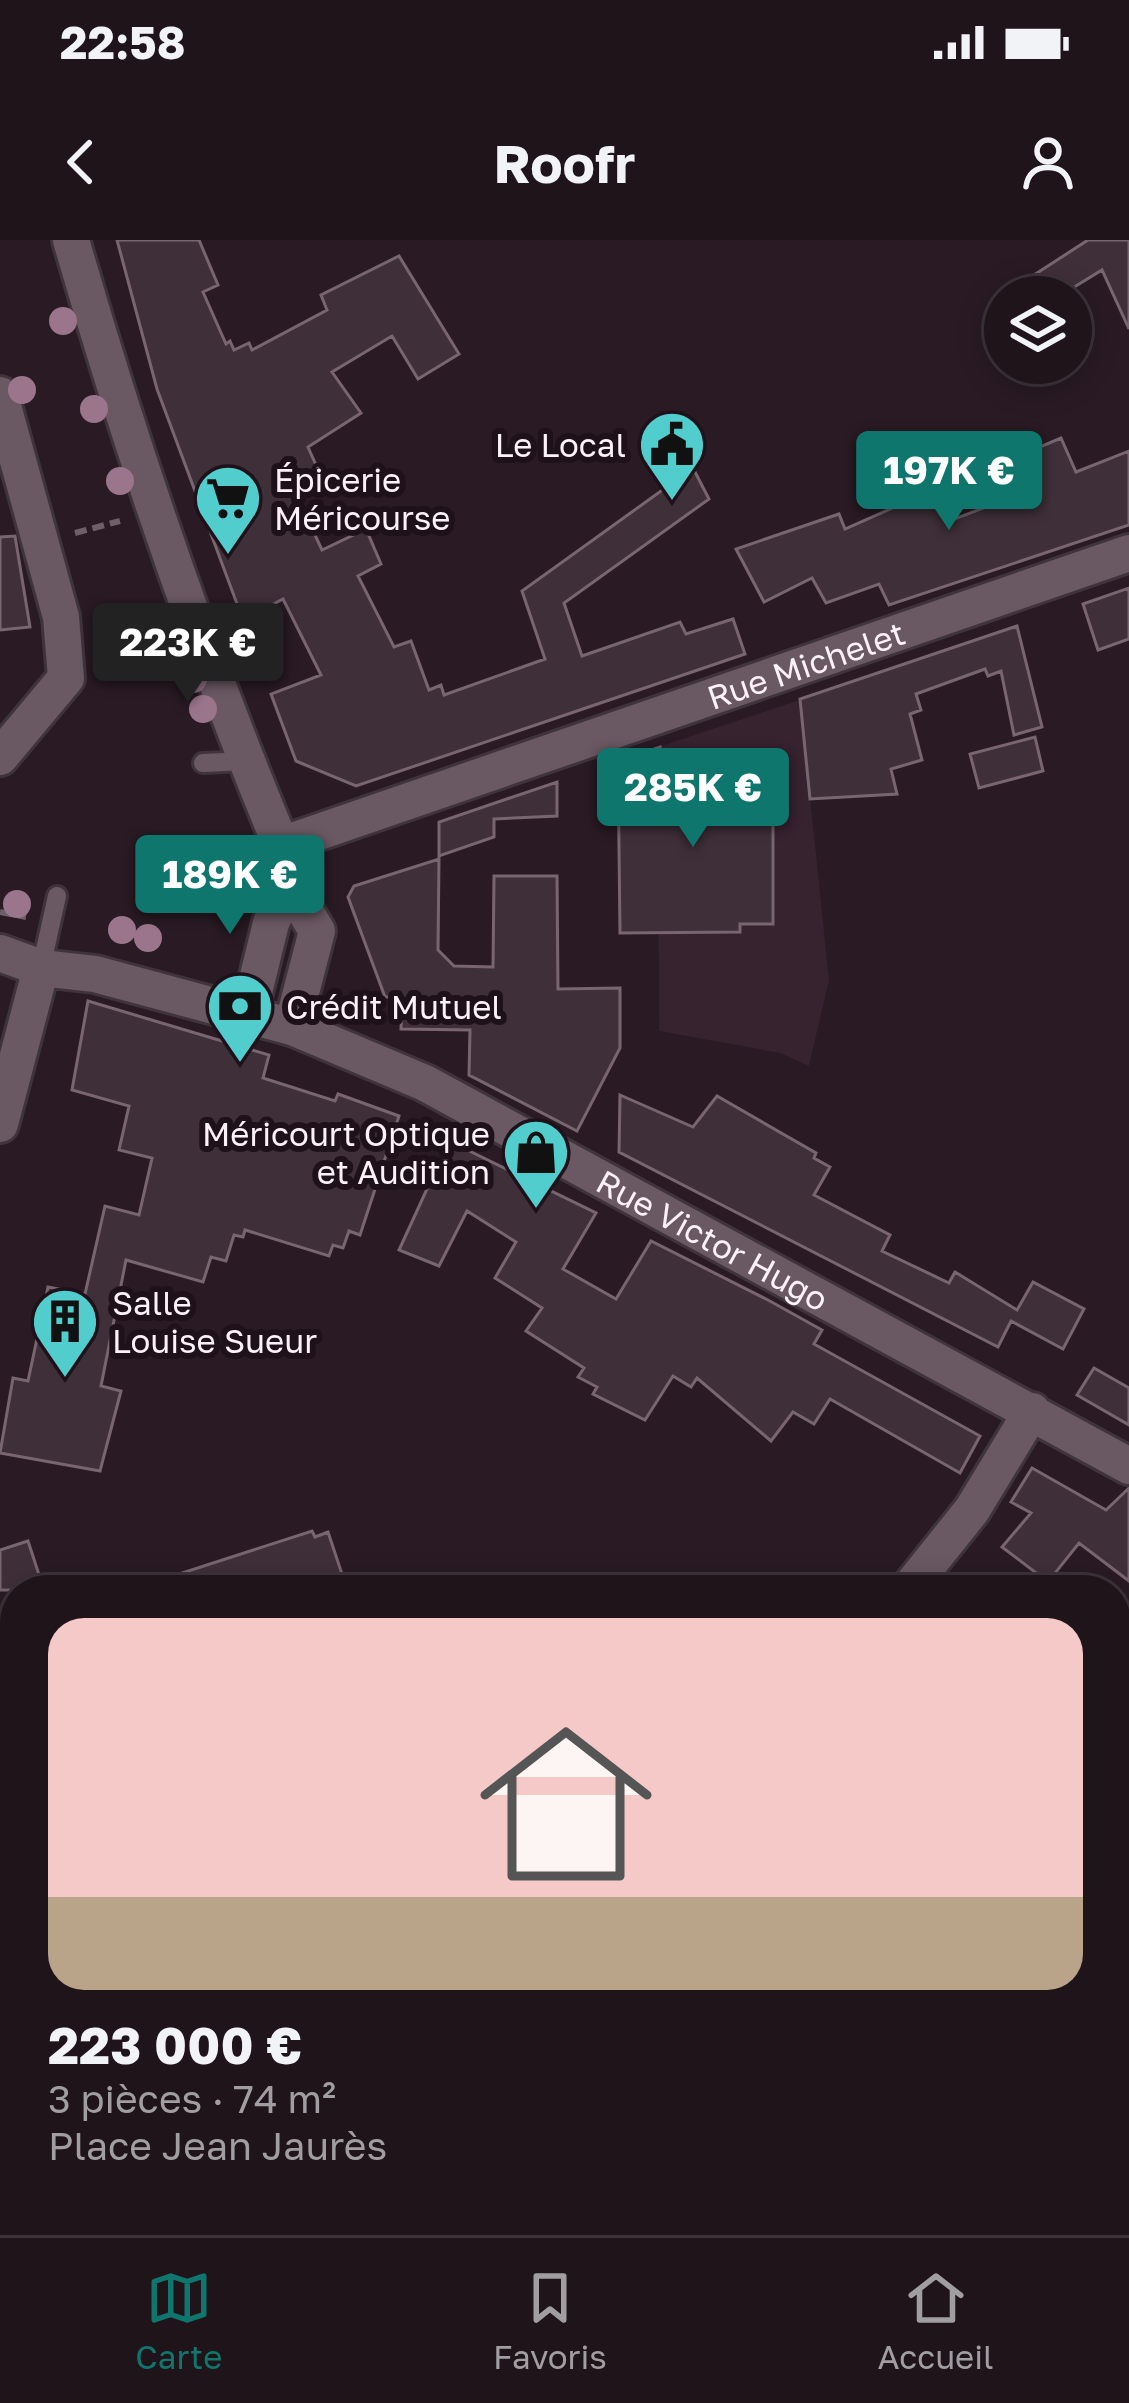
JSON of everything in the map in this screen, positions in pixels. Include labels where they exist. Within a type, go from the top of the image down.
[{"type":"street","points":[[70,240],[112,383],[246,761],[281,845],[289,884],[317,931],[292,1027]]},
{"type":"street","points":[[0,395],[36,540],[61,617],[66,678],[0,757]]},
{"type":"street","name":"Rue Michelet","points":[[281,845],[1129,553]]},
{"type":"street","points":[[248,1017],[271,922],[289,884]]},
{"type":"street","name":"Rue Victor Hugo","points":[[0,953],[41,968],[95,974],[292,1027],[425,1083],[1129,1466]]},
{"type":"street","points":[[0,1124],[41,968]]},
{"type":"street","points":[[920,1575],[972,1510],[1032,1411]]},
{"type":"lane","points":[[202,763],[246,761]]},
{"type":"lane","points":[[41,968],[57,896]]},
{"type":"path","points":[[36,540],[158,513]]},
{"type":"shaded area","points":[[800,700],[829,980],[809,1066],[780,1053],[659,1031],[658,747]]},
{"type":"building","points":[[117,240],[199,240],[218,285],[203,292],[226,344],[230,341],[234,350],[249,343],[252,350],[327,310],[321,295],[399,256],[459,354],[418,379],[392,336],[332,372],[361,413],[308,447],[320,474],[293,488],[322,550],[366,529],[381,564],[358,576],[394,647],[411,641],[429,690],[441,685],[444,695],[545,659],[522,591],[693,468],[709,499],[564,603],[582,656],[680,622],[686,634],[733,619],[745,654],[356,786],[296,761],[271,694],[321,675],[283,599],[243,620],[157,389]]},
{"type":"building","points":[[1088,240],[1129,240],[1129,329],[1102,270],[1092,276],[1032,276]]},
{"type":"building","points":[[1061,438],[1076,472],[1129,451],[1129,525],[889,605],[879,584],[826,603],[812,578],[764,602],[736,549],[839,514],[845,529],[933,490],[952,520],[1007,499],[1001,482],[1016,477],[1009,460]]},
{"type":"building","points":[[15,536],[30,627],[0,630],[0,537]]},
{"type":"building","points":[[1129,588],[1129,639],[1098,650],[1083,604]]},
{"type":"building","points":[[1017,626],[1042,727],[1014,735],[1001,671],[988,676],[985,669],[916,694],[921,710],[910,714],[922,760],[891,769],[897,794],[810,799],[800,699]]},
{"type":"building","points":[[1035,737],[1043,771],[979,788],[970,754]]},
{"type":"building","points":[[660,747],[660,778],[773,777],[773,924],[740,924],[740,932],[620,933],[618,761]]},
{"type":"building","points":[[557,782],[557,816],[494,819],[494,837],[439,856],[439,822]]},
{"type":"building","points":[[439,859],[438,950],[454,966],[493,967],[494,876],[557,876],[558,989],[620,988],[620,1048],[577,1131],[469,1075],[470,1030],[401,1029],[402,997],[385,997],[348,897],[354,886]]},
{"type":"building","points":[[88,1001],[269,1055],[263,1078],[335,1101],[338,1094],[399,1116],[360,1235],[349,1231],[343,1248],[333,1245],[329,1256],[245,1230],[243,1237],[234,1235],[226,1261],[211,1257],[203,1282],[126,1260],[101,1386],[121,1391],[100,1471],[0,1453],[13,1378],[28,1381],[48,1287],[85,1294],[105,1206],[139,1215],[152,1158],[119,1150],[129,1106],[72,1090]]},
{"type":"building","points":[[620,1095],[693,1127],[717,1096],[816,1153],[814,1158],[830,1167],[814,1195],[890,1235],[882,1251],[949,1283],[955,1272],[1017,1310],[1033,1282],[1084,1309],[1063,1349],[1011,1321],[998,1347],[619,1152]]},
{"type":"building","points":[[449,1141],[596,1213],[563,1269],[616,1299],[651,1241],[768,1300],[822,1330],[814,1344],[980,1436],[960,1473],[830,1399],[814,1424],[793,1412],[771,1441],[697,1378],[691,1387],[673,1376],[645,1420],[593,1394],[597,1387],[578,1377],[584,1368],[526,1331],[542,1308],[495,1278],[516,1242],[467,1211],[439,1266],[399,1250]]},
{"type":"building","points":[[1094,1368],[1129,1388],[1129,1425],[1077,1395]]},
{"type":"building","points":[[1032,1468],[1106,1510],[1129,1488],[1129,1575],[1121,1575],[1079,1543],[1054,1575],[1039,1575],[1002,1547],[1031,1513],[1011,1502]]},
{"type":"building","points":[[312,1531],[315,1537],[328,1532],[342,1574],[339,1575],[176,1575]]},
{"type":"building","points":[[28,1541],[39,1575],[0,1575],[0,1550]]},
{"type":"place","name":"Le Local","points":[[672,503]]},
{"type":"place","name":"Épicerie Méricourse","points":[[228,557]]},
{"type":"place","name":"Crédit Mutuel","points":[[240,1065]]},
{"type":"place","name":"Méricourt Optique et Audition","points":[[536,1211]]},
{"type":"place","name":"Salle Louise Sueur","points":[[65,1380]]}]
